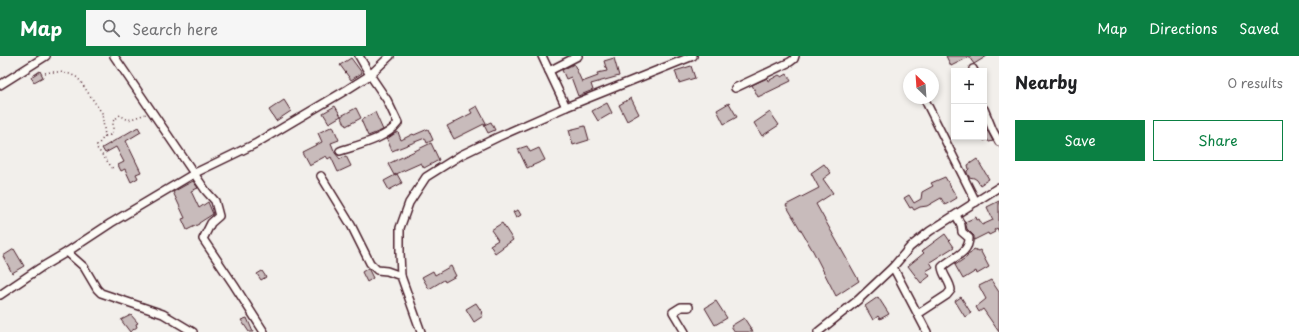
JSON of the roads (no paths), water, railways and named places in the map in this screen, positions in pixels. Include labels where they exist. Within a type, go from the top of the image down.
[{"type":"street","points":[[0,85],[46,56]]},
{"type":"street","points":[[114,56],[214,201],[219,216],[211,224],[203,239],[264,332]]},
{"type":"street","points":[[340,151],[370,141],[391,131],[398,123],[387,100],[359,56]]},
{"type":"street","points":[[0,295],[111,223],[195,173],[255,144],[370,75],[390,56]]},
{"type":"street","points":[[542,56],[566,107]]},
{"type":"street","points":[[549,71],[578,56]]},
{"type":"street","points":[[421,332],[402,276],[400,228],[409,203],[426,177],[462,155],[492,140],[566,107],[693,56]]},
{"type":"street","points":[[735,88],[790,62],[795,56]]},
{"type":"street","points":[[927,104],[976,202]]},
{"type":"street","points":[[987,116],[999,142]]},
{"type":"street","points":[[321,176],[352,225],[370,263],[377,270],[387,271],[402,276]]},
{"type":"street","points":[[818,332],[858,300],[910,247],[930,231],[999,187]]},
{"type":"street","points":[[918,314],[947,295],[951,290],[950,284],[942,272],[942,267],[963,252],[969,242],[969,238],[962,232],[956,215]]},
{"type":"street","points":[[67,252],[84,267],[101,293],[163,314],[193,332]]},
{"type":"street","points":[[893,266],[928,332]]},
{"type":"street","points":[[685,332],[673,312],[681,307],[689,307]]}]
